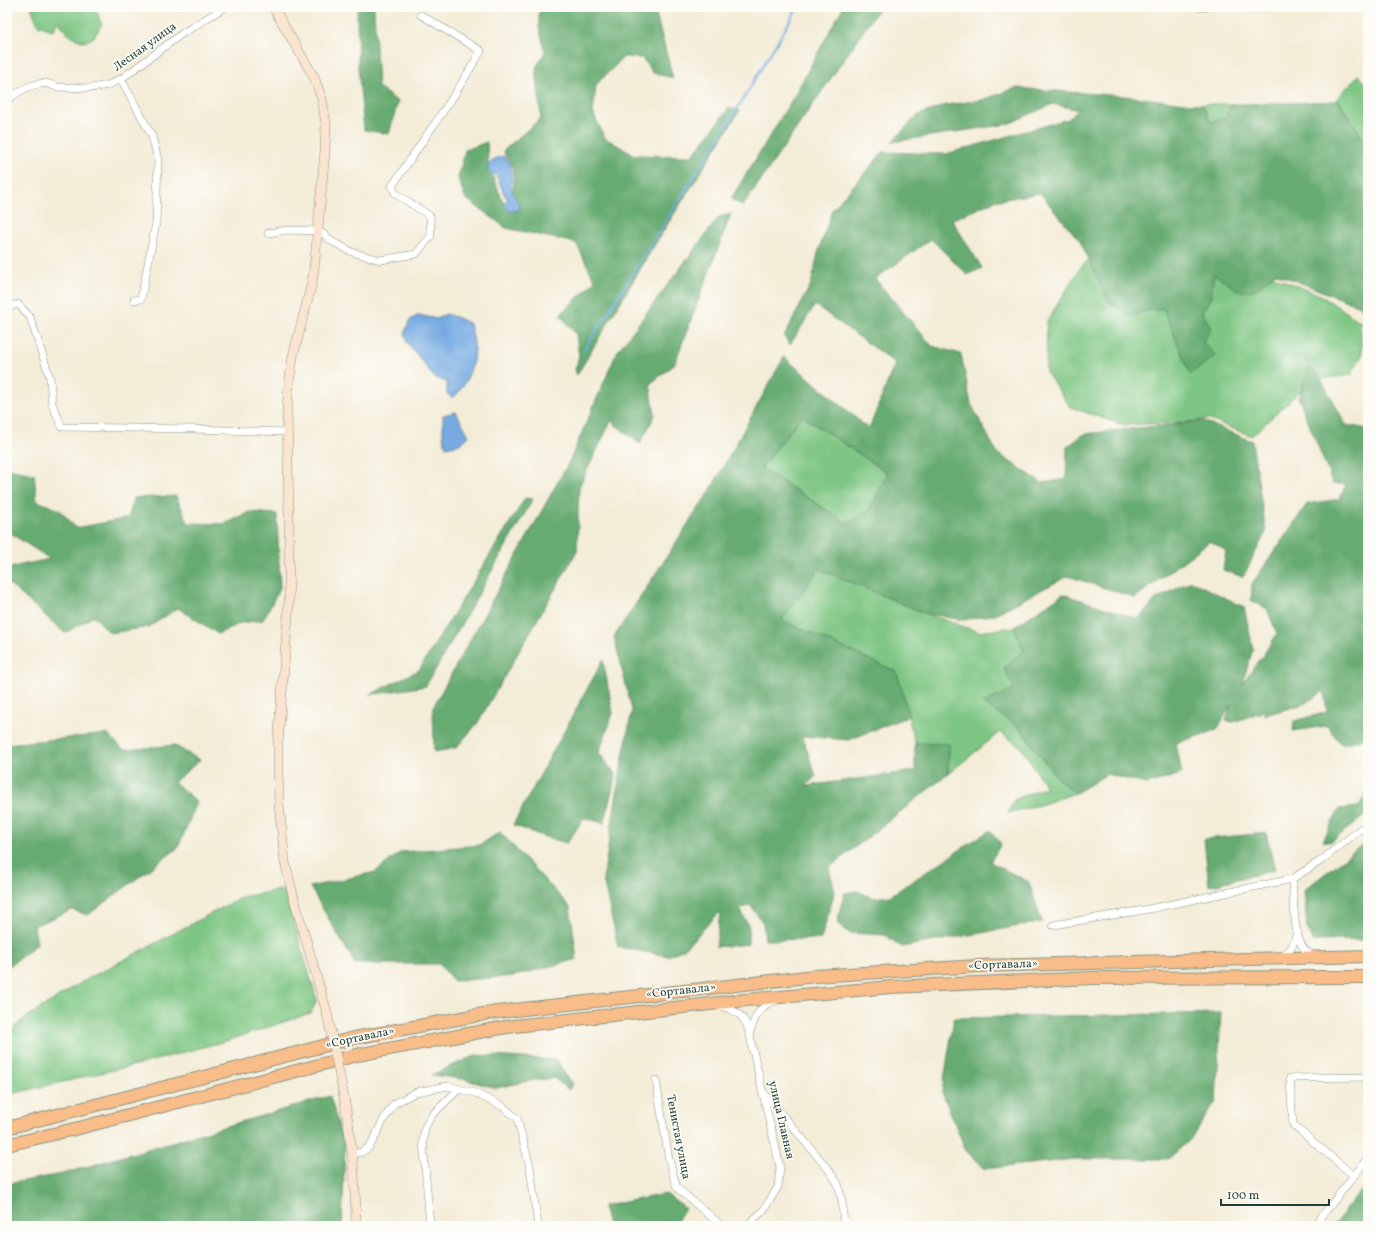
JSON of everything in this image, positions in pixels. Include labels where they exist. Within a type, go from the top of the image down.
[{"type":"highway","name":"«Сортавала»","points":[[7,1128],[354,1038],[489,1013],[815,976],[979,966],[1280,957],[1368,956]]},
{"type":"highway","name":"«Сортавала»","points":[[7,1145],[83,1128],[357,1054],[489,1030],[700,1005],[891,987],[1093,978],[1368,977]]},
{"type":"street","name":"Лесная улица","points":[[7,101],[12,96],[39,83],[53,85],[56,87],[91,88],[108,86],[121,79],[183,32],[225,7]]},
{"type":"street","points":[[273,7],[314,77],[322,99],[326,124],[318,231],[312,283],[293,356],[289,383],[287,432],[289,603],[278,743],[279,804],[285,862],[327,1013],[342,1087],[352,1154],[356,1194],[356,1226]]},
{"type":"street","points":[[268,233],[287,230],[318,231],[331,241],[352,252],[380,260],[416,254],[431,236],[430,216],[396,194],[392,186],[455,94],[481,51],[421,15]]},
{"type":"street","points":[[121,79],[152,136],[158,160],[156,223],[141,299],[134,300]]},
{"type":"street","points":[[7,308],[18,304],[30,317],[50,378],[52,404],[62,427],[194,428],[287,432]]},
{"type":"street","points":[[1053,925],[1144,910],[1292,879],[1322,860],[1368,823]]},
{"type":"street","points":[[1292,879],[1297,932],[1301,945],[1314,957]]},
{"type":"street","points":[[1280,957],[1290,952],[1297,932]]},
{"type":"street","points":[[750,1032],[755,1017],[764,1007],[771,1002],[796,996]]},
{"type":"street","name":"улица Главная","points":[[700,1005],[725,1007],[736,1011],[744,1020],[750,1032],[780,1168],[778,1187],[763,1211],[746,1226]]},
{"type":"street","points":[[1354,1176],[1293,1125],[1290,1078],[1368,1077]]},
{"type":"street","name":"Тенистая улица","points":[[656,1080],[669,1160],[677,1188],[722,1226]]},
{"type":"street","points":[[352,1154],[362,1152],[368,1148],[384,1118],[394,1104],[416,1092],[448,1086],[475,1093],[502,1106],[517,1118],[530,1167],[538,1226]]},
{"type":"street","points":[[430,1226],[423,1140],[425,1127],[433,1114],[459,1089]]},
{"type":"street","points":[[763,1092],[829,1170],[838,1184],[842,1201],[844,1226]]},
{"type":"street","points":[[1314,1226],[1368,1158]]},
{"type":"green space","points":[[31,7],[94,7],[102,25],[94,37],[84,42],[70,36],[57,20],[54,31],[38,25]]},
{"type":"green space","points":[[357,7],[374,7],[378,87],[398,102],[389,134],[364,130],[358,67]]},
{"type":"green space","points":[[539,7],[654,7],[673,78],[653,73],[642,58],[624,57],[596,85],[593,113],[605,138],[634,155],[692,156],[729,108],[740,110],[655,244],[577,375],[575,370],[579,357],[576,334],[560,315],[595,281],[576,243],[506,228],[465,198],[458,178],[465,150],[487,142],[488,165],[504,204],[509,211],[518,211],[520,206],[513,194],[513,168],[503,151],[541,118],[536,68],[545,52],[539,27]]},
{"type":"green space","points":[[843,7],[880,7],[743,206],[731,199],[793,98]]},
{"type":"green space","points":[[1074,7],[1292,7],[1290,11]]},
{"type":"green space","points":[[1358,75],[1368,85],[1368,256],[1265,273],[1320,295],[1360,321],[1362,355],[1351,375],[1314,380],[1252,436],[1208,419],[1188,422],[1123,425],[1070,407],[1046,372],[1047,321],[1081,267],[1099,250],[1188,104],[1332,104]]},
{"type":"green space","points":[[1016,88],[1124,96],[1203,105],[1211,122],[1226,118],[1230,105],[1339,101],[1368,146],[1368,313],[1359,306],[1276,273],[1255,290],[1240,292],[1214,274],[1211,297],[1202,312],[1211,328],[1203,342],[1216,356],[1190,374],[1163,308],[1130,315],[1108,301],[1080,241],[1040,193],[994,201],[952,220],[982,268],[967,275],[931,239],[875,279],[932,346],[961,354],[971,404],[997,453],[1042,483],[1066,479],[1067,447],[1084,434],[1203,421],[1252,441],[1266,532],[1243,577],[1223,570],[1226,551],[1210,541],[1135,598],[1068,576],[993,615],[962,620],[924,613],[819,569],[782,620],[897,672],[909,716],[849,740],[802,736],[816,776],[806,786],[915,771],[915,743],[949,744],[948,774],[829,868],[835,891],[821,939],[765,940],[763,923],[750,905],[740,909],[749,927],[748,944],[716,947],[720,912],[684,949],[668,956],[618,947],[603,879],[632,710],[614,637],[711,489],[784,357],[869,429],[895,363],[815,305],[790,345],[784,337],[811,284],[818,253],[832,210],[883,152],[946,154],[1068,119],[1078,110],[1053,104],[1008,124],[892,142],[918,115],[946,105],[982,100]],"holes":[[[802,416],[888,473],[869,510],[847,523],[761,468]]]},
{"type":"green space","points":[[731,214],[674,365],[650,384],[655,415],[640,444],[611,421],[579,487],[577,551],[477,724],[456,748],[434,752],[433,707],[570,460],[617,352],[719,217]]},
{"type":"green space","points":[[1308,368],[1318,373],[1346,425],[1368,429],[1368,734],[1360,740],[1341,744],[1327,726],[1293,731],[1294,721],[1327,712],[1324,691],[1304,704],[1265,715],[1264,711],[1234,722],[1226,721],[1231,705],[1217,730],[1176,743],[1182,774],[1146,784],[1107,774],[1076,793],[1056,777],[1018,726],[982,703],[1014,689],[1004,668],[1024,651],[1014,627],[1063,594],[1138,619],[1156,599],[1191,581],[1244,607],[1253,649],[1242,685],[1258,661],[1265,655],[1264,654],[1277,634],[1267,609],[1251,600],[1252,584],[1307,504],[1340,499],[1346,484],[1333,484],[1299,399]]},
{"type":"green space","points":[[802,416],[888,473],[869,510],[847,523],[761,468]]},
{"type":"green space","points":[[7,469],[34,474],[37,501],[60,510],[76,528],[128,518],[134,498],[176,496],[188,523],[224,524],[249,512],[277,514],[280,588],[263,620],[241,623],[218,634],[178,608],[149,627],[110,633],[94,616],[65,633],[7,582],[7,568],[50,559],[7,531]]},
{"type":"green space","points":[[525,498],[533,499],[426,686],[369,695],[419,670]]},
{"type":"green space","points":[[819,568],[924,613],[979,632],[1014,627],[1024,651],[1014,689],[983,704],[1018,726],[1056,777],[1076,793],[1040,805],[1008,813],[1014,800],[1046,787],[1020,746],[1000,732],[948,774],[949,744],[915,743],[897,672],[782,620]]},
{"type":"green space","points":[[603,660],[613,713],[599,753],[616,775],[604,823],[584,818],[567,843],[545,837],[513,825]]},
{"type":"green space","points":[[108,734],[124,750],[174,745],[200,760],[174,782],[197,802],[178,848],[88,915],[72,910],[34,926],[37,944],[7,968],[7,744]]},
{"type":"green space","points":[[1368,791],[1368,813],[1331,842],[1323,841],[1339,809],[1358,807]]},
{"type":"green space","points":[[990,830],[1001,844],[990,862],[1029,882],[1042,922],[902,947],[885,935],[849,933],[837,923],[844,893],[858,891],[872,898],[890,896]]},
{"type":"green space","points":[[500,832],[570,907],[577,959],[514,976],[454,981],[439,964],[355,964],[310,887],[375,872],[401,852],[480,845]]},
{"type":"green space","points":[[1266,833],[1275,870],[1209,886],[1204,839]]},
{"type":"green space","points":[[1368,840],[1368,940],[1312,941],[1307,929],[1304,890]]},
{"type":"green space","points":[[284,889],[317,1000],[311,1013],[230,1040],[144,1063],[7,1095],[7,1034],[25,1018],[82,982],[242,897]]},
{"type":"green space","points":[[1221,1013],[1216,1101],[1190,1140],[1168,1159],[1074,1159],[984,1169],[966,1151],[942,1092],[954,1018]]},
{"type":"green space","points":[[476,1055],[557,1060],[565,1074],[573,1083],[569,1090],[554,1078],[529,1081],[496,1088],[463,1079],[431,1075]]},
{"type":"green space","points":[[330,1096],[345,1148],[342,1226],[7,1226],[7,1184],[62,1174]]},
{"type":"green space","points":[[1368,1182],[1368,1226],[1333,1226]]},
{"type":"green space","points":[[666,1194],[685,1208],[674,1226],[608,1226],[603,1206]]},
{"type":"water","points":[[504,156],[510,165],[513,194],[520,206],[518,211],[508,211],[504,204],[508,198],[505,196],[496,175],[488,172],[488,165],[496,158]]},
{"type":"water","points":[[446,314],[470,324],[474,343],[474,358],[470,373],[458,393],[453,398],[447,394],[447,382],[434,377],[407,342],[405,332],[410,320],[419,315],[437,319]]},
{"type":"water","points":[[456,412],[469,436],[460,444],[446,447],[443,436],[443,415]]},
{"type":"waterway","points":[[584,350],[742,101],[798,7]]}]
